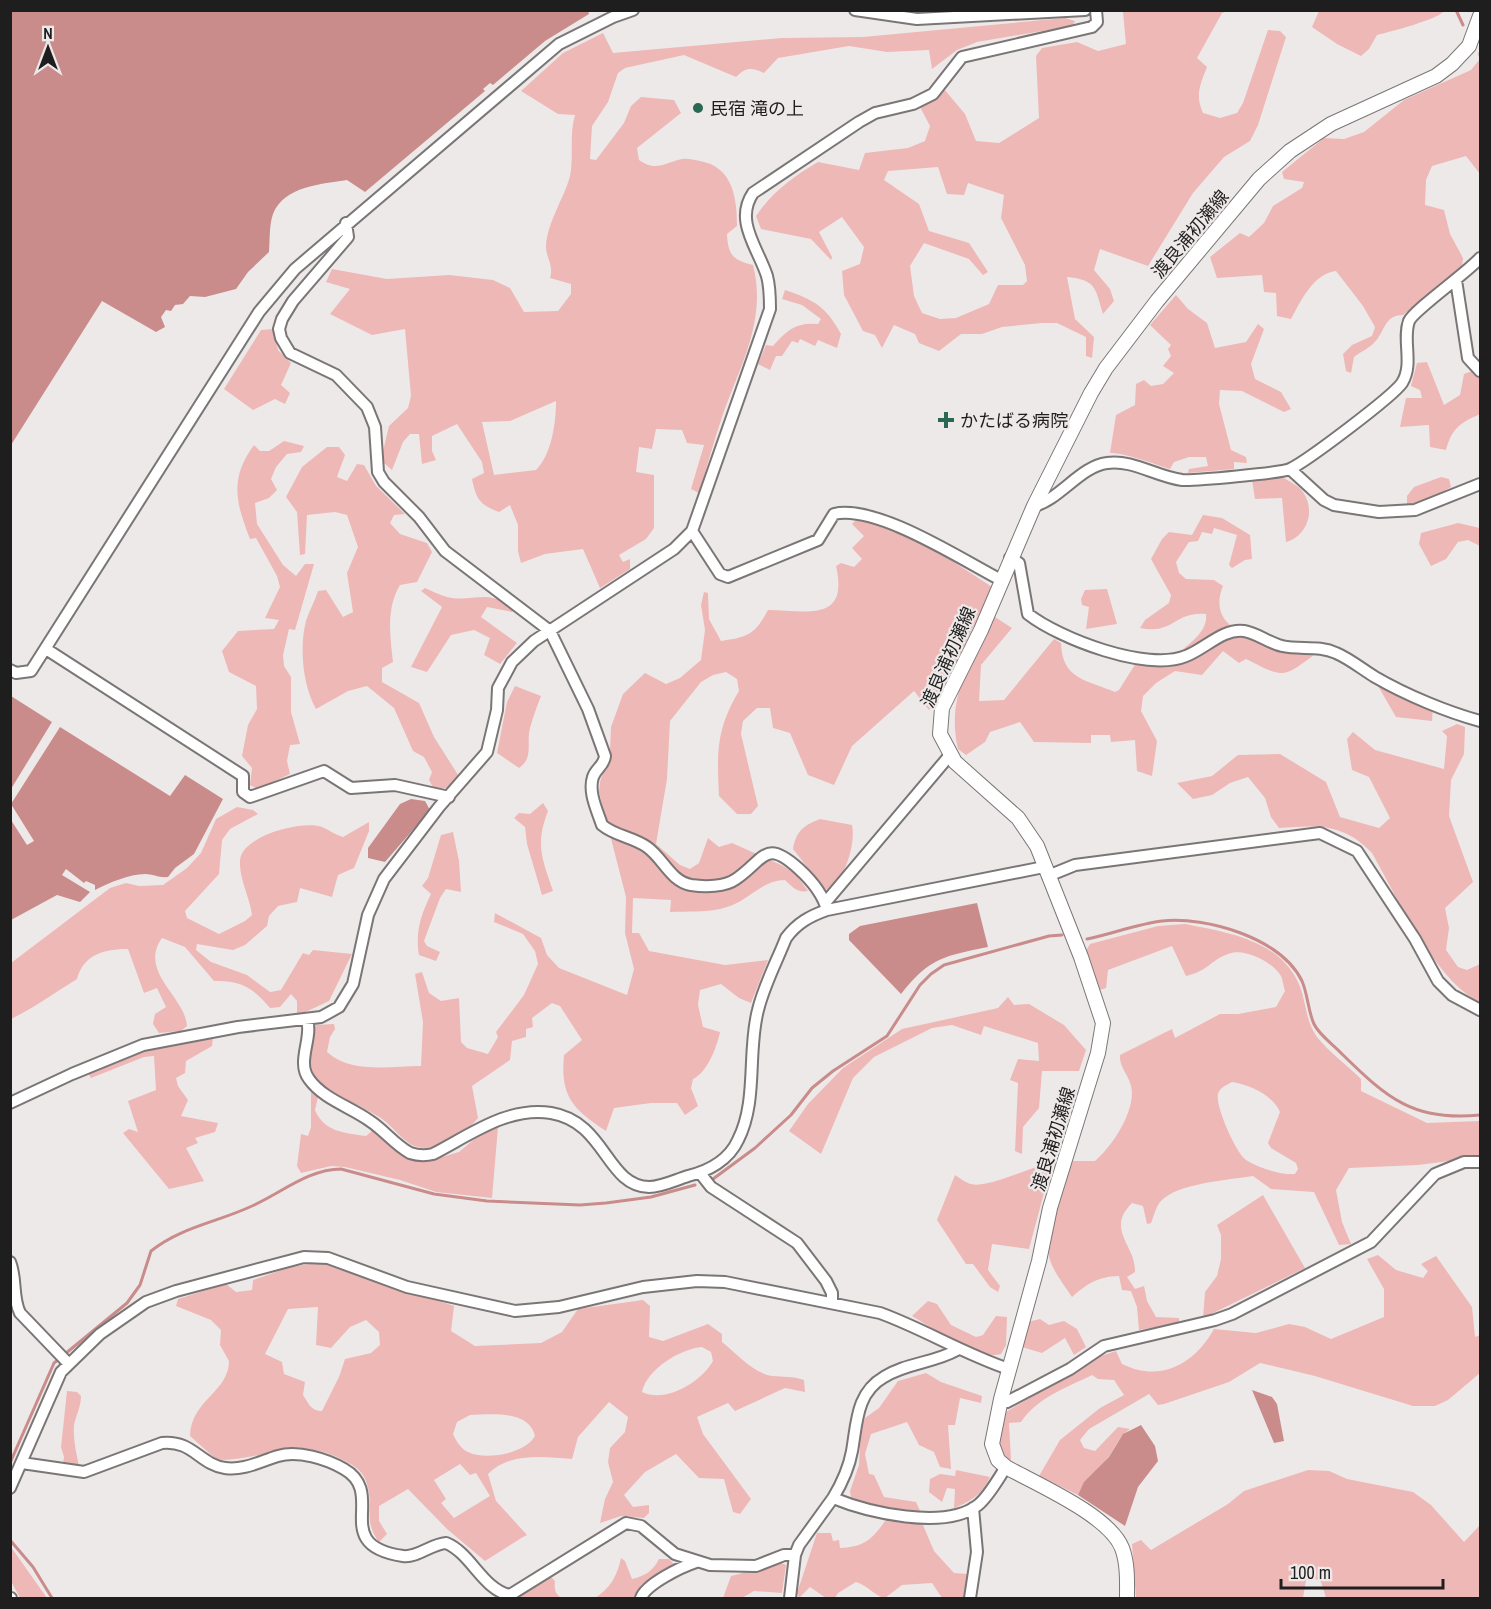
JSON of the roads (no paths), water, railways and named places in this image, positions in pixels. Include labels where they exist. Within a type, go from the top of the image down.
[{"type":"main road","name":"渡良浦初瀬線","points":[[1006,1467],[998,1460],[992,1444],[1001,1399],[1039,1261],[1050,1208],[1102,1035],[1103,1023],[1037,846],[1018,818],[967,774],[950,754],[940,734],[942,708],[981,630],[1034,506],[1106,368],[1157,301],[1259,179],[1290,151],[1318,132],[1436,76],[1452,64],[1469,45],[1480,16]]},
{"type":"main road","points":[[1006,1467],[1066,1501],[1110,1530],[1122,1548],[1127,1599]]},
{"type":"street","points":[[10,670],[16,674],[31,671],[259,312],[295,269],[346,223],[559,44],[613,16],[633,10]]},
{"type":"street","points":[[855,10],[917,18],[1085,10]]},
{"type":"street","points":[[10,1103],[143,1045],[238,1027],[307,1020],[330,1013],[347,996],[353,984],[368,915],[384,879],[487,752],[492,741],[498,688],[503,675],[522,651],[674,549],[693,531],[770,309],[767,276],[746,223],[747,202],[753,193],[874,113],[913,104],[933,94],[962,57],[1086,29],[1097,22],[1096,10]]},
{"type":"street","points":[[346,223],[348,237],[293,301],[282,319],[279,329],[281,338],[290,353],[336,375],[367,407],[375,427],[378,472],[384,482],[419,517],[444,551],[550,631],[588,709],[605,756],[604,764],[593,777],[591,786],[602,825],[647,847],[677,879],[690,885],[728,883],[761,856],[769,852],[776,853],[805,875],[826,907]]},
{"type":"street","points":[[1034,506],[1043,504],[1070,484],[1106,463],[1129,465],[1183,480],[1290,469],[1353,424],[1402,383],[1406,370],[1410,321],[1415,312],[1480,258]]},
{"type":"street","points":[[1456,280],[1468,358],[1480,371]]},
{"type":"street","points":[[1290,469],[1324,500],[1334,505],[1379,512],[1415,510],[1480,484]]},
{"type":"street","points":[[693,531],[720,574],[728,577],[818,540],[834,514],[859,513],[902,528],[1001,580]]},
{"type":"street","points":[[1010,558],[1019,562],[1028,614],[1043,626],[1075,640],[1143,660],[1169,662],[1201,650],[1232,631],[1249,632],[1280,645],[1335,652],[1378,678],[1450,713],[1480,720]]},
{"type":"street","points":[[46,649],[243,776],[243,792],[250,796],[324,771],[351,788],[395,785],[449,797]]},
{"type":"street","points":[[826,907],[950,754]]},
{"type":"street","points":[[307,1020],[309,1026],[304,1062],[308,1078],[321,1091],[369,1120],[407,1151],[416,1155],[433,1154],[509,1116],[534,1112],[552,1113],[579,1122],[628,1182],[650,1187],[700,1173],[725,1158],[739,1139],[751,1079],[757,1011],[786,938],[803,920],[826,907],[1076,865],[1320,832],[1357,851],[1415,939],[1438,981],[1452,995],[1480,1010]]},
{"type":"street","points":[[1001,1399],[1007,1402],[1070,1369],[1104,1346],[1232,1314],[1371,1242],[1435,1174],[1464,1162],[1480,1162]]},
{"type":"street","points":[[700,1173],[711,1187],[797,1243],[826,1281],[832,1293],[832,1302]]},
{"type":"street","points":[[10,1488],[57,1381],[64,1359],[146,1302],[176,1291],[304,1257],[328,1258],[407,1287],[515,1311],[559,1307],[643,1287],[697,1281],[725,1282],[832,1302],[895,1318],[957,1350],[1009,1369]]},
{"type":"street","points":[[10,1262],[15,1277],[15,1304],[20,1313],[64,1359]]},
{"type":"street","points":[[790,1599],[795,1555],[818,1516],[833,1498],[847,1471],[855,1419],[870,1389],[881,1378],[894,1371],[939,1360],[957,1350]]},
{"type":"street","points":[[22,1463],[84,1472],[162,1443],[172,1442],[190,1447],[215,1465],[224,1468],[242,1468],[287,1454],[305,1455],[339,1467],[355,1477],[362,1493],[363,1532],[365,1540],[372,1546],[410,1556],[446,1543],[468,1558],[495,1588],[510,1595],[626,1523],[641,1526],[675,1554],[696,1562],[726,1566],[756,1566],[784,1555],[795,1555]]},
{"type":"street","points":[[833,1498],[880,1512],[919,1517],[950,1515],[973,1508],[987,1494],[1006,1467]]},
{"type":"street","points":[[970,1599],[977,1552],[973,1508]]},
{"type":"street","points":[[641,1599],[646,1590],[682,1567],[696,1562]]},
{"type":"waterway","points":[[1456,10],[1463,25]]},
{"type":"waterway","points":[[1087,939],[1143,924],[1180,920],[1220,926],[1241,933],[1260,942],[1292,966],[1302,981],[1316,1028],[1373,1083],[1403,1104],[1419,1110],[1437,1115],[1480,1115]]},
{"type":"waterway","points":[[713,1179],[755,1148],[791,1115],[812,1088],[833,1071],[887,1036],[920,985],[931,974],[944,965],[1049,936],[1062,935]]},
{"type":"waterway","points":[[10,1463],[54,1363],[127,1303],[140,1285],[151,1251],[187,1230],[239,1212],[306,1177],[341,1169],[434,1194],[487,1201],[580,1205],[651,1197],[695,1185]]},
{"type":"waterway","points":[[10,1540],[33,1567],[52,1598]]},
{"type":"place","name":"民宿 滝の上","points":[[698,108]]},
{"type":"place","name":"かたばる病院","points":[[946,420]]}]
